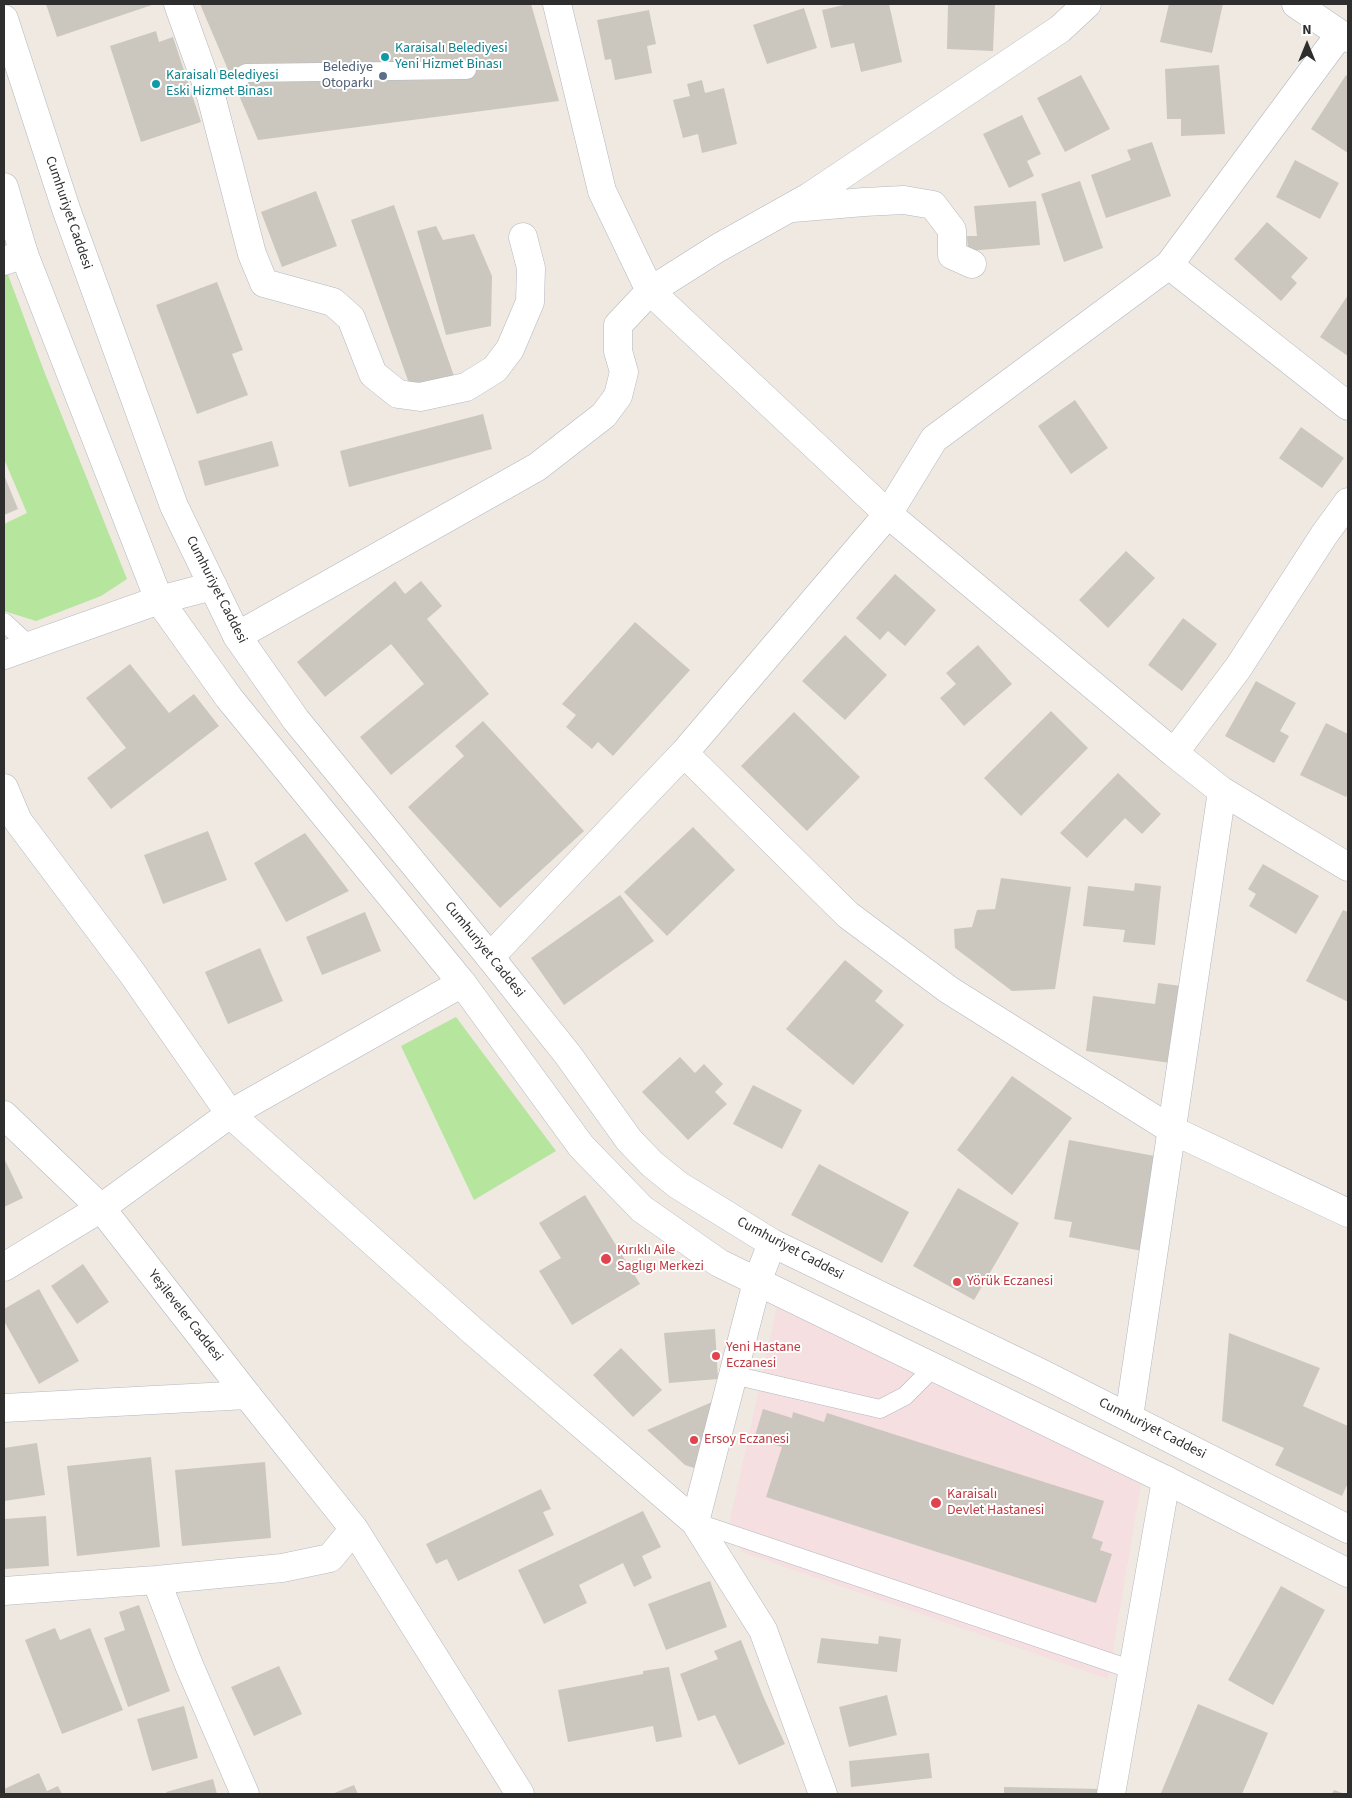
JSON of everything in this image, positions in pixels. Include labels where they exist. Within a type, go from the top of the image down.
[{"type":"street","points":[[178,4],[211,96],[252,254],[264,283],[333,302],[351,318],[373,374],[398,394],[420,397],[466,387],[495,369],[510,349],[530,302],[531,268],[523,237]]},
{"type":"street","points":[[557,4],[602,191],[650,292],[888,514],[1174,753],[1222,791],[1348,867]]},
{"type":"street","points":[[237,636],[537,467],[604,415],[618,396],[624,372],[618,351],[618,325],[650,292],[718,248],[809,196],[1060,29],[1087,4]]},
{"type":"street","points":[[490,957],[684,753],[888,514],[934,440],[1169,265],[1344,36],[1296,4]]},
{"type":"street","name":"Cumhuriyet Caddesi","points":[[4,19],[66,209],[174,506],[237,636],[296,720],[568,1055],[629,1140],[652,1164],[678,1185],[772,1243],[1035,1369],[1348,1529]]},
{"type":"street","points":[[4,188],[14,258],[159,600],[229,698],[462,983],[581,1146],[642,1208],[719,1263],[1166,1480],[1348,1573]]},
{"type":"street","points":[[787,209],[904,200],[933,205],[952,230],[952,255],[972,264]]},
{"type":"street","points":[[1169,265],[1348,406]]},
{"type":"street","points":[[1174,753],[1238,668],[1324,535],[1348,502]]},
{"type":"street","points":[[4,655],[159,600],[212,586]]},
{"type":"street","points":[[684,753],[848,915],[949,990],[1172,1130],[1348,1213]]},
{"type":"street","points":[[4,788],[18,821],[132,973],[230,1114],[474,1332],[695,1522],[763,1630],[824,1794]]},
{"type":"street","points":[[1129,1417],[1222,791]]},
{"type":"street","points":[[4,1267],[101,1208],[230,1114],[462,983]]},
{"type":"street","name":"Yeşileveler Caddesi","points":[[4,1115],[101,1208],[354,1529],[520,1794]]},
{"type":"street","points":[[695,1522],[757,1282],[772,1243]]},
{"type":"street","points":[[4,1408],[247,1395]]},
{"type":"street","points":[[1111,1794],[1166,1480]]},
{"type":"street","points":[[4,1591],[156,1580],[282,1568],[330,1558],[354,1529]]},
{"type":"street","points":[[156,1580],[189,1665],[245,1794]]},
{"type":"lane","points":[[211,96],[246,73],[467,70]]},
{"type":"lane","points":[[4,622],[30,646]]},
{"type":"lane","points":[[733,1375],[880,1409],[905,1396],[934,1367]]},
{"type":"lane","points":[[695,1522],[1133,1670]]},
{"type":"shaded area","name":"Karaisalı Devlet Hastanesi","points":[[777,1307],[1141,1484],[1108,1679],[742,1552],[730,1521]]},
{"type":"green space","points":[[7,272],[44,371],[127,579],[101,596],[36,621],[4,611],[4,524],[27,513],[4,459],[4,273]]},
{"type":"green space","points":[[456,1017],[556,1151],[474,1200],[401,1046]]},
{"type":"building","points":[[46,4],[155,4],[57,37]]},
{"type":"building","name":"Belediye Otoparkı","points":[[200,4],[531,4],[559,101],[258,140]]},
{"type":"building","points":[[848,4],[889,4],[902,62],[861,72],[854,43],[831,48],[822,10]]},
{"type":"building","points":[[948,4],[995,4],[993,51],[947,49]]},
{"type":"building","points":[[1169,4],[1223,4],[1212,53],[1160,42]]},
{"type":"building","points":[[804,8],[817,48],[767,64],[753,25]]},
{"type":"building","points":[[649,10],[656,44],[647,46],[652,73],[615,80],[611,59],[605,60],[597,20]]},
{"type":"building","name":"Karaisalı Belediyesi Eski Hizmet Binası","points":[[156,31],[159,42],[173,37],[201,122],[141,142],[110,46]]},
{"type":"building","points":[[1219,65],[1225,134],[1181,136],[1181,119],[1167,119],[1165,69]]},
{"type":"building","points":[[1081,75],[1110,129],[1065,152],[1037,98]]},
{"type":"building","points":[[1346,75],[1348,77],[1348,153],[1311,129]]},
{"type":"building","points":[[702,80],[705,93],[724,88],[737,144],[702,153],[698,134],[683,138],[673,100],[690,96],[687,84]]},
{"type":"building","points":[[1022,115],[1041,154],[1027,161],[1034,176],[1009,188],[983,134]]},
{"type":"building","points":[[1152,142],[1171,196],[1106,218],[1091,175],[1131,160],[1127,150]]},
{"type":"building","points":[[1295,160],[1339,183],[1320,219],[1276,197]]},
{"type":"building","points":[[1080,181],[1103,248],[1064,262],[1041,194]]},
{"type":"building","points":[[316,191],[337,246],[282,267],[261,212]]},
{"type":"building","points":[[1036,201],[1040,245],[968,251],[967,236],[977,236],[974,206]]},
{"type":"building","points":[[394,205],[454,376],[411,389],[351,220]]},
{"type":"building","points":[[1267,222],[1308,258],[1291,277],[1297,283],[1281,301],[1234,259]]},
{"type":"building","points":[[436,226],[443,240],[474,234],[492,276],[491,326],[446,335],[417,231]]},
{"type":"building","points":[[217,282],[243,350],[232,354],[248,395],[197,414],[156,305]]},
{"type":"building","points":[[1348,295],[1348,356],[1320,337]]},
{"type":"building","points":[[1075,400],[1108,448],[1071,474],[1038,426]]},
{"type":"building","points":[[483,414],[492,449],[349,487],[340,451]]},
{"type":"building","points":[[1301,427],[1344,458],[1322,488],[1279,458]]},
{"type":"building","points":[[272,441],[279,466],[205,486],[198,461]]},
{"type":"building","points":[[4,475],[18,509],[4,515]]},
{"type":"building","points":[[1126,551],[1155,578],[1108,628],[1079,600]]},
{"type":"building","points":[[895,574],[936,610],[905,646],[888,631],[880,640],[856,618]]},
{"type":"building","points":[[395,581],[405,594],[421,581],[442,606],[427,619],[489,694],[391,775],[360,737],[424,684],[391,644],[325,697],[297,662]]},
{"type":"building","points":[[1183,618],[1217,644],[1182,691],[1148,665]]},
{"type":"building","points":[[635,622],[690,670],[613,756],[598,742],[592,749],[566,727],[576,715],[562,704]]},
{"type":"building","points":[[845,635],[887,675],[845,720],[802,681]]},
{"type":"building","points":[[978,645],[1012,684],[964,726],[940,698],[956,684],[946,673]]},
{"type":"building","points":[[130,664],[169,713],[194,694],[219,726],[111,809],[87,778],[126,748],[86,698]]},
{"type":"building","points":[[1256,681],[1296,703],[1280,731],[1289,736],[1274,763],[1225,736]]},
{"type":"building","points":[[1051,711],[1088,748],[1021,816],[984,778]]},
{"type":"building","points":[[794,712],[860,777],[807,831],[741,766]]},
{"type":"building","points":[[483,721],[584,831],[500,908],[408,807],[464,756],[455,746]]},
{"type":"building","points":[[1326,723],[1348,734],[1348,792],[1346,797],[1300,775]]},
{"type":"building","points":[[1118,773],[1161,814],[1142,834],[1125,818],[1087,858],[1060,833]]},
{"type":"building","points":[[693,827],[735,870],[667,936],[624,892]]},
{"type":"building","points":[[208,831],[227,880],[163,904],[144,855]]},
{"type":"building","points":[[305,833],[349,891],[286,922],[254,863]]},
{"type":"building","points":[[1263,864],[1319,896],[1296,934],[1249,906],[1256,894],[1248,889]]},
{"type":"building","points":[[1001,878],[1071,887],[1055,989],[1012,991],[955,948],[954,929],[972,927],[977,910],[995,909]]},
{"type":"building","points":[[1135,883],[1161,886],[1155,945],[1123,942],[1125,930],[1083,926],[1088,886],[1134,891]]},
{"type":"building","points":[[620,895],[654,941],[564,1005],[531,958]]},
{"type":"building","points":[[1343,910],[1348,912],[1348,1002],[1306,981]]},
{"type":"building","points":[[365,912],[381,951],[322,975],[306,937]]},
{"type":"building","points":[[260,948],[283,1001],[228,1024],[205,972]]},
{"type":"building","points":[[845,960],[883,991],[875,1001],[904,1025],[853,1085],[786,1029]]},
{"type":"building","points":[[1158,983],[1181,986],[1170,1063],[1086,1051],[1093,996],[1155,1004]]},
{"type":"building","points":[[680,1057],[695,1073],[704,1064],[723,1084],[715,1092],[727,1104],[688,1140],[642,1092]]},
{"type":"building","points":[[1012,1076],[1072,1118],[1012,1195],[957,1150]]},
{"type":"building","points":[[753,1085],[802,1110],[782,1149],[733,1124]]},
{"type":"building","points":[[1069,1140],[1160,1157],[1142,1251],[1069,1237],[1072,1222],[1054,1219]]},
{"type":"building","points":[[4,1158],[23,1198],[4,1207]]},
{"type":"building","points":[[819,1164],[909,1212],[882,1263],[791,1215]]},
{"type":"building","points":[[958,1188],[1019,1223],[974,1300],[913,1266]]},
{"type":"building","points":[[585,1195],[640,1284],[572,1325],[539,1271],[561,1258],[539,1223]]},
{"type":"building","points":[[83,1264],[109,1302],[77,1324],[51,1286]]},
{"type":"building","points":[[39,1289],[79,1361],[39,1384],[4,1321],[4,1309]]},
{"type":"building","points":[[715,1329],[718,1379],[669,1383],[664,1333]]},
{"type":"building","points":[[1229,1333],[1320,1368],[1303,1406],[1348,1426],[1348,1483],[1342,1496],[1275,1465],[1284,1448],[1222,1421]]},
{"type":"building","points":[[621,1348],[662,1390],[633,1417],[593,1375]]},
{"type":"building","points":[[712,1402],[700,1470],[685,1465],[647,1430]]},
{"type":"building","points":[[763,1409],[792,1418],[793,1412],[824,1422],[827,1413],[1104,1501],[1092,1538],[1103,1542],[1100,1550],[1112,1554],[1096,1603],[766,1497],[782,1447],[754,1439]]},
{"type":"building","points":[[37,1443],[45,1495],[4,1501],[4,1448]]},
{"type":"building","points":[[151,1457],[160,1547],[77,1556],[67,1466]]},
{"type":"building","points":[[265,1462],[271,1538],[182,1546],[175,1470]]},
{"type":"building","points":[[541,1489],[551,1509],[543,1512],[554,1535],[458,1581],[447,1559],[436,1564],[426,1544]]},
{"type":"building","points":[[643,1511],[661,1547],[642,1556],[652,1578],[634,1587],[623,1563],[579,1585],[587,1603],[544,1624],[518,1570]]},
{"type":"building","points":[[46,1516],[49,1566],[4,1569],[4,1519]]},
{"type":"building","points":[[710,1581],[727,1627],[666,1650],[648,1604]]},
{"type":"building","points":[[1281,1586],[1325,1610],[1273,1705],[1228,1680]]},
{"type":"building","points":[[139,1605],[170,1691],[128,1707],[104,1638],[125,1630],[119,1612]]},
{"type":"building","points":[[55,1628],[60,1640],[90,1628],[123,1710],[62,1734],[25,1640]]},
{"type":"building","points":[[879,1636],[901,1639],[897,1672],[817,1663],[821,1638],[878,1644]]},
{"type":"building","points":[[741,1640],[763,1696],[785,1744],[739,1765],[715,1715],[698,1721],[680,1674],[718,1659],[714,1651]]},
{"type":"building","points":[[279,1666],[302,1714],[254,1736],[231,1687]]},
{"type":"building","points":[[669,1667],[682,1737],[656,1742],[653,1726],[568,1742],[558,1690],[643,1674],[643,1671]]},
{"type":"building","points":[[887,1695],[897,1735],[849,1747],[839,1707]]},
{"type":"building","points":[[1198,1704],[1268,1733],[1242,1794],[1161,1793]]},
{"type":"building","points":[[184,1706],[198,1758],[152,1771],[137,1719]]},
{"type":"building","points":[[929,1753],[932,1778],[851,1787],[849,1761]]},
{"type":"building","points":[[39,1773],[47,1791],[58,1786],[62,1794],[4,1794],[4,1789]]},
{"type":"building","points":[[213,1779],[217,1794],[167,1794],[166,1792]]},
{"type":"building","points":[[354,1785],[358,1794],[332,1794]]},
{"type":"building","points":[[1004,1787],[1102,1789],[1102,1794],[1004,1794]]},
{"type":"building","points":[[1334,1790],[1345,1794],[1332,1794]]},
{"type":"place","name":"Karaisalı Belediyesi Yeni Hizmet Binası","points":[[385,57]]},
{"type":"place","name":"Belediye Otoparkı","points":[[383,76]]},
{"type":"place","name":"Karaisalı Belediyesi Eski Hizmet Binası","points":[[156,84]]},
{"type":"place","name":"Kırıklı Aile Saglıgı Merkezi","points":[[606,1259]]},
{"type":"place","name":"Yörük Eczanesi","points":[[957,1282]]},
{"type":"place","name":"Yeni Hastane Eczanesi","points":[[716,1356]]},
{"type":"place","name":"Ersoy Eczanesi","points":[[694,1440]]},
{"type":"place","name":"Karaisalı Devlet Hastanesi","points":[[936,1503]]}]
